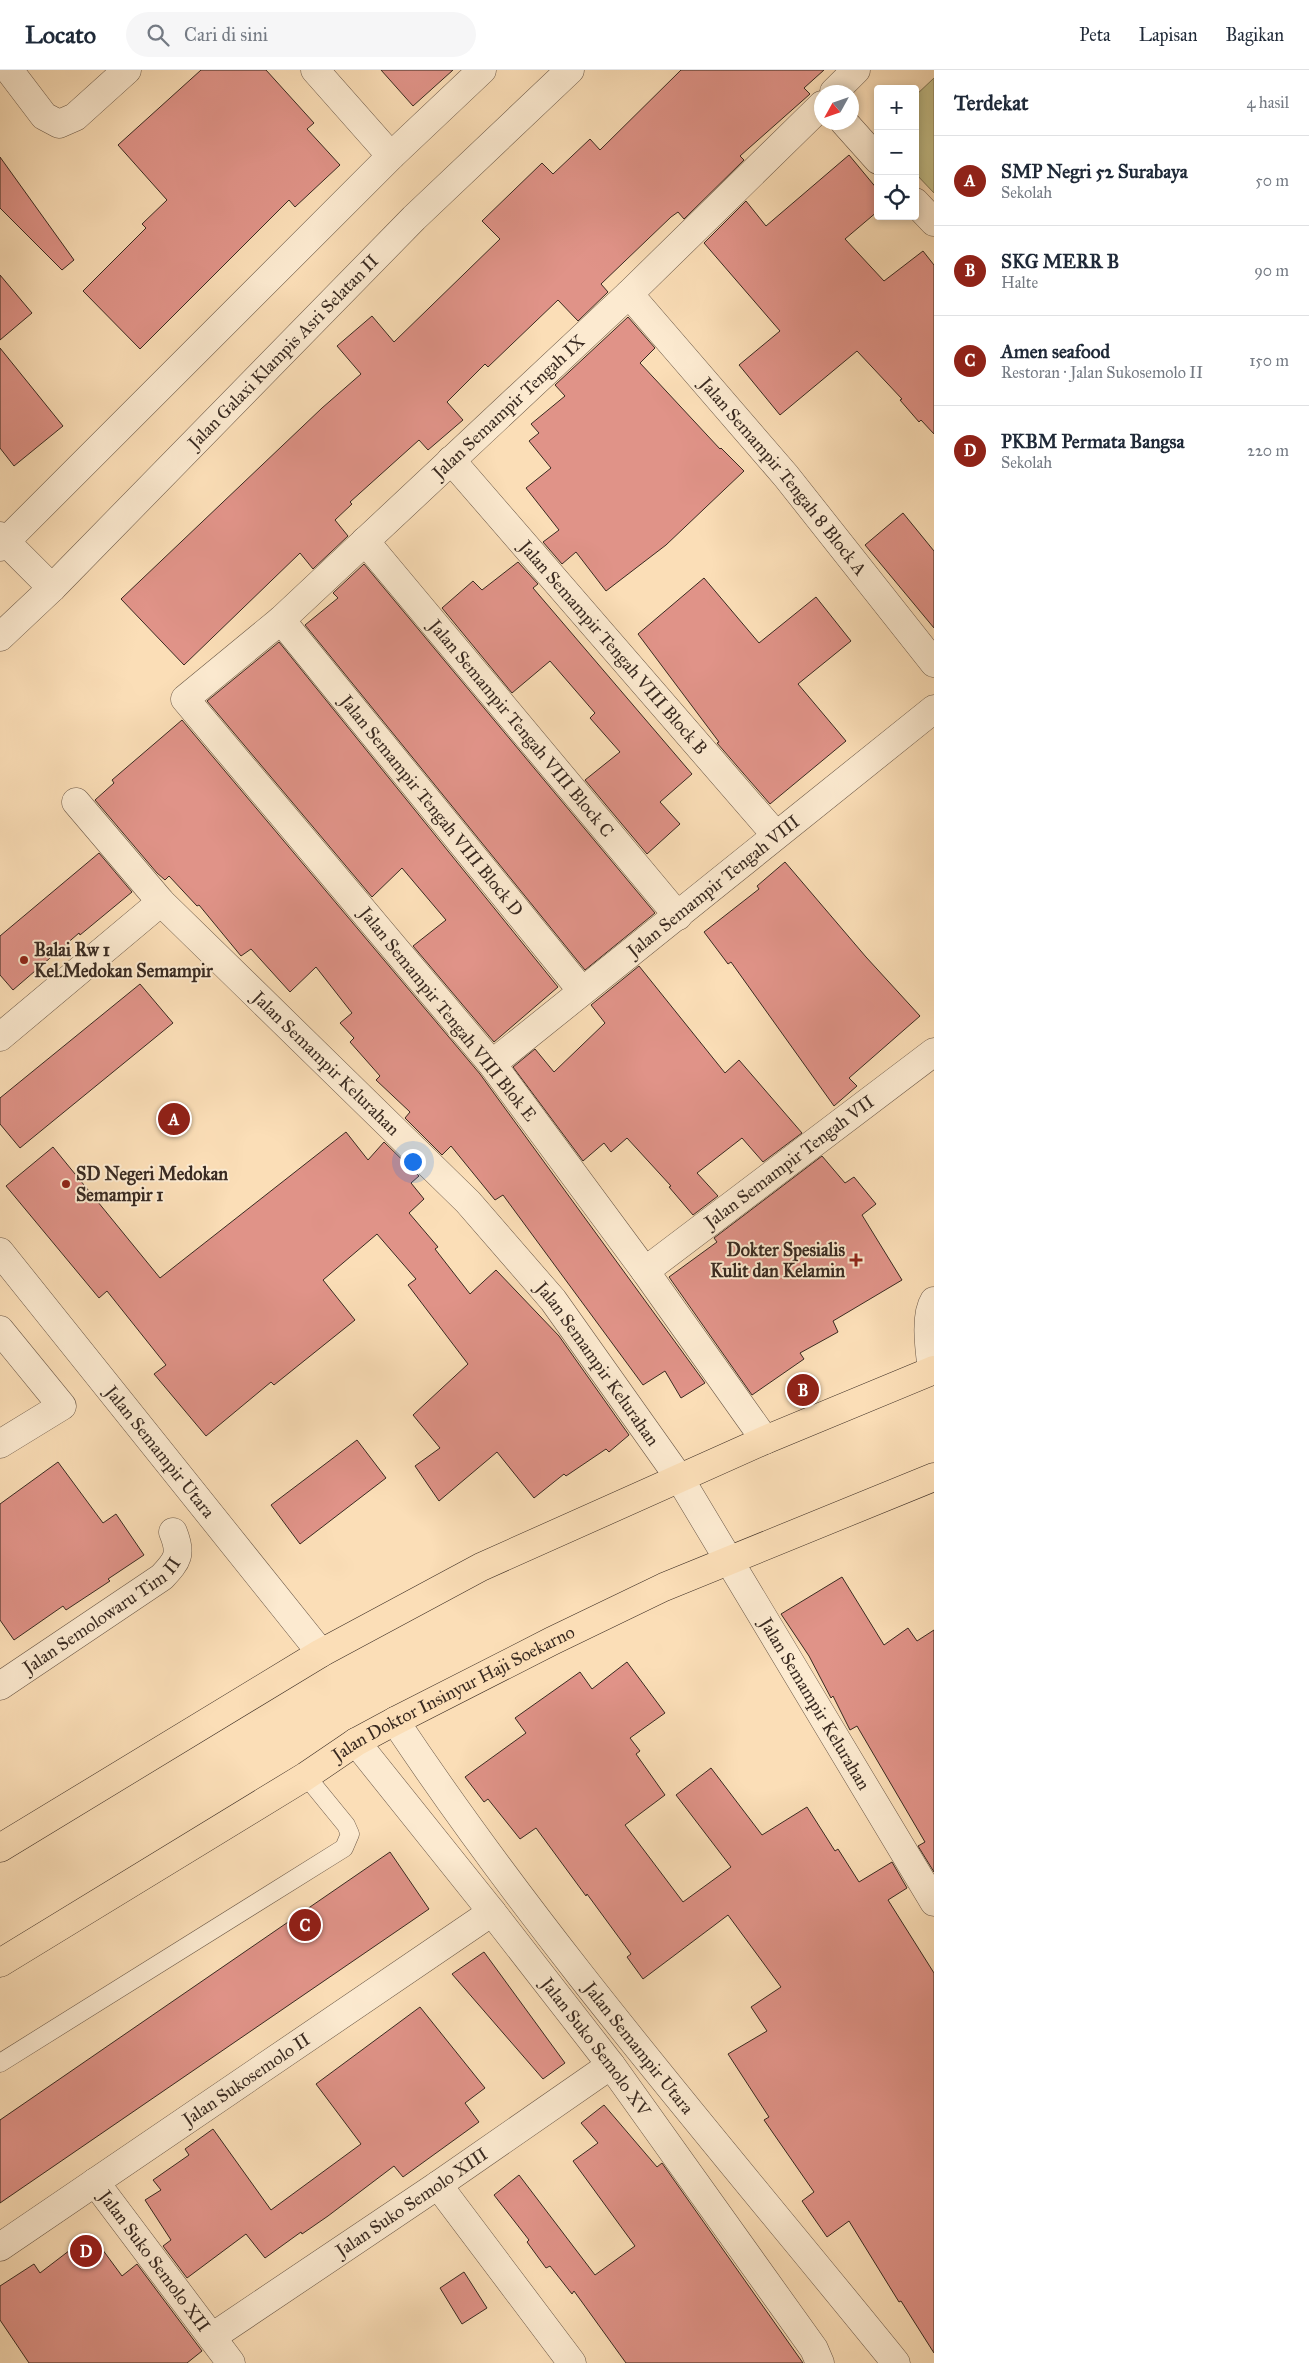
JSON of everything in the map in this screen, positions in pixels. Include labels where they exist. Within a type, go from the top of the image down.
[{"type":"main road","points":[[0,1848],[321,1653],[481,1568],[765,1440],[933,1371]]},
{"type":"main road","name":"Jalan Doktor Insinyur Haji Soekarno","points":[[0,1963],[306,1776],[356,1742],[394,1721],[664,1587],[934,1477]]},
{"type":"street","points":[[9,70],[44,116],[59,124],[76,117],[127,70]]},
{"type":"street","points":[[315,70],[391,156]]},
{"type":"street","points":[[52,588],[2,542],[391,156],[482,70]]},
{"type":"street","name":"Jalan Galaxi Klampis Asri Selatan II","points":[[0,637],[52,588],[414,218],[570,70]]},
{"type":"street","points":[[841,85],[856,70]]},
{"type":"street","name":"Jalan Semampir Tengah IX","points":[[185,698],[281,620],[629,294],[814,113]]},
{"type":"street","points":[[851,130],[874,156]]},
{"type":"street","points":[[919,206],[934,222]]},
{"type":"street","name":"Jalan Semampir Tengah 8 Block A","points":[[629,294],[786,476],[934,663]]},
{"type":"street","name":"Jalan Semampir Tengah VIII Block B","points":[[452,460],[775,834]]},
{"type":"street","name":"Jalan Semampir Tengah VIII Block C","points":[[365,541],[678,916]]},
{"type":"street","name":"Jalan Semampir Tengah VIII Block D","points":[[281,620],[582,991]]},
{"type":"street","name":"Jalan Semampir Tengah VIII Blok E","points":[[185,698],[492,1064],[645,1271],[765,1440]]},
{"type":"street","name":"Jalan Semampir Tengah VIII","points":[[492,1064],[678,916],[775,834],[934,709]]},
{"type":"street","name":"Jalan Semampir Kelurahan","points":[[76,802],[161,902],[468,1202],[553,1300],[680,1479],[931,1891]]},
{"type":"street","points":[[0,1037],[161,902]]},
{"type":"street","name":"Jalan Semampir Tengah VII","points":[[645,1271],[934,1052]]},
{"type":"street","name":"Jalan Semampir Utara","points":[[0,1252],[321,1653]]},
{"type":"street","points":[[933,1371],[929,1336],[930,1317],[934,1301]]},
{"type":"street","points":[[0,1330],[62,1406],[0,1444]]},
{"type":"street","name":"Jalan Semolowaru Tim II","points":[[0,1686],[162,1577],[176,1562],[179,1553],[173,1532]]},
{"type":"street","name":"Jalan Semampir Utara","points":[[394,1721],[501,1871],[674,2092],[896,2363]]},
{"type":"street","name":"Jalan Suko Semolo XV","points":[[356,1742],[611,2065],[814,2349],[820,2363]]},
{"type":"street","name":"Jalan Sukosemolo II","points":[[0,2247],[492,1912]]},
{"type":"street","name":"Jalan Suko Semolo XIII","points":[[212,2337],[438,2185],[611,2065]]},
{"type":"street","name":"Jalan Suko Semolo XII","points":[[95,2182],[231,2363]]},
{"type":"street","points":[[438,2185],[572,2363]]},
{"type":"lane","points":[[0,2063],[344,1848],[350,1834],[346,1825],[306,1776]]},
{"type":"shaded area","points":[[934,78],[934,193],[919,177],[919,92]]},
{"type":"building","points":[[201,70],[266,70],[314,123],[307,129],[340,165],[295,207],[289,200],[140,349],[83,291],[146,228],[142,224],[167,200],[118,145]]},
{"type":"building","points":[[381,70],[453,70],[413,106]]},
{"type":"building","points":[[681,70],[824,70],[804,88],[810,94],[740,156],[744,160],[684,219],[678,212],[671,217],[601,284],[608,292],[578,321],[558,300],[488,367],[485,364],[447,402],[463,420],[428,450],[419,440],[350,502],[352,504],[335,520],[348,536],[313,569],[300,553],[184,665],[121,599],[322,408],[361,374],[337,346],[372,316],[394,342],[500,239],[482,221],[542,163],[553,174],[590,139],[600,150]]},
{"type":"building","points":[[849,155],[874,185],[874,214],[845,239],[884,281],[923,251],[934,265],[934,434],[921,420],[919,422],[900,400],[902,399],[857,351],[780,415],[739,365],[780,331],[704,243],[746,201],[766,226]]},
{"type":"building","points":[[0,157],[74,260],[62,270],[0,208]]},
{"type":"building","points":[[0,275],[32,313],[0,340]]},
{"type":"building","points":[[628,317],[655,348],[640,363],[720,449],[744,471],[666,545],[606,591],[576,552],[562,564],[543,542],[559,530],[526,488],[551,468],[529,441],[539,433],[531,424],[565,396],[555,385]]},
{"type":"building","points":[[0,348],[63,426],[14,466],[0,448]]},
{"type":"building","points":[[903,513],[934,551],[934,628],[865,545]]},
{"type":"building","points":[[518,562],[538,584],[533,588],[692,774],[660,802],[680,824],[647,854],[585,780],[620,752],[590,718],[595,713],[550,661],[512,693],[442,608],[473,581],[482,590]]},
{"type":"building","points":[[364,564],[655,913],[585,970],[305,625],[338,598],[333,593]]},
{"type":"building","points":[[704,578],[759,643],[816,597],[851,641],[798,684],[846,741],[770,804],[717,743],[719,742],[638,634]]},
{"type":"building","points":[[279,642],[558,987],[494,1042],[413,946],[446,920],[402,868],[372,897],[207,701]]},
{"type":"building","points":[[182,720],[480,1074],[705,1383],[681,1398],[665,1371],[643,1385],[503,1195],[495,1200],[451,1146],[442,1155],[405,1118],[410,1112],[376,1080],[380,1076],[350,1042],[354,1038],[340,1023],[352,1013],[316,967],[290,992],[251,949],[241,956],[199,905],[197,906],[169,876],[165,880],[157,873],[95,800],[114,783],[112,780]]},
{"type":"building","points":[[99,853],[132,892],[80,935],[79,933],[13,990],[0,975],[0,936]]},
{"type":"building","points":[[785,862],[866,957],[920,1016],[849,1078],[857,1086],[834,1106],[731,962],[728,964],[704,932],[759,889],[757,886]]},
{"type":"building","points":[[639,966],[725,1073],[739,1060],[802,1133],[763,1162],[742,1138],[697,1173],[718,1196],[693,1215],[669,1187],[671,1186],[627,1138],[611,1152],[604,1143],[583,1161],[513,1067],[535,1049],[554,1072],[605,1023],[591,1005]]},
{"type":"building","points":[[140,984],[173,1023],[20,1148],[0,1124],[0,1098]]},
{"type":"building","points":[[346,1132],[368,1160],[384,1142],[419,1176],[411,1183],[424,1199],[409,1213],[438,1247],[435,1249],[470,1294],[496,1270],[559,1336],[629,1435],[609,1452],[606,1449],[566,1476],[564,1474],[534,1498],[497,1452],[439,1501],[415,1466],[440,1448],[413,1415],[468,1364],[408,1285],[416,1279],[377,1234],[323,1280],[355,1320],[274,1385],[271,1382],[206,1436],[154,1374],[166,1365],[107,1291],[99,1298],[6,1186],[53,1147],[160,1278]]},
{"type":"building","points":[[822,1156],[845,1183],[854,1177],[876,1204],[862,1215],[902,1280],[833,1321],[838,1332],[800,1353],[804,1359],[752,1395],[669,1277],[717,1242],[714,1238]]},
{"type":"building","points":[[357,1440],[386,1478],[300,1544],[271,1505]]},
{"type":"building","points":[[58,1462],[103,1523],[116,1514],[144,1555],[108,1579],[110,1581],[66,1610],[63,1606],[14,1640],[0,1620],[0,1504]]},
{"type":"building","points":[[842,1577],[884,1645],[908,1628],[917,1641],[934,1630],[934,1872],[918,1846],[925,1842],[857,1726],[850,1730],[833,1696],[831,1698],[809,1656],[781,1614]]},
{"type":"building","points":[[627,1662],[665,1713],[630,1738],[640,1751],[636,1754],[665,1795],[625,1825],[683,1902],[731,1867],[676,1795],[711,1768],[762,1835],[807,1807],[835,1851],[838,1849],[859,1882],[892,1862],[907,1888],[888,1900],[934,1973],[934,2353],[901,2301],[899,2302],[849,2221],[827,2237],[802,2201],[814,2192],[764,2120],[769,2117],[728,2054],[767,2031],[751,2007],[781,1987],[728,1915],[643,1979],[627,1957],[631,1954],[536,1828],[520,1839],[488,1799],[484,1802],[465,1777],[526,1733],[515,1718],[580,1672],[592,1689]]},
{"type":"building","points":[[390,1852],[429,1909],[0,2203],[0,2120]]},
{"type":"building","points":[[484,1952],[565,2063],[543,2079],[452,1974]]},
{"type":"building","points":[[420,2007],[485,2088],[465,2103],[479,2122],[403,2177],[394,2166],[328,2216],[302,2234],[301,2232],[265,2258],[246,2234],[187,2278],[163,2246],[171,2240],[145,2200],[161,2190],[153,2180],[189,2155],[185,2149],[213,2129],[271,2210],[361,2144],[316,2084]]},
{"type":"building","points":[[604,2105],[657,2167],[662,2163],[803,2363],[626,2363],[574,2291],[572,2294],[550,2266],[546,2268],[527,2242],[529,2240],[494,2195],[519,2175],[595,2275],[635,2246],[573,2161],[598,2143],[581,2123]]},
{"type":"building","points":[[91,2234],[122,2276],[137,2264],[202,2351],[187,2363],[29,2363],[0,2320],[0,2286],[34,2264],[40,2273]]},
{"type":"building","points":[[464,2272],[487,2308],[462,2324],[440,2288]]},
{"type":"place","name":"Balai Rw 1 Kel.Medokan Semampir","points":[[24,960]]},
{"type":"place","name":"SMP Negri 52 Surabaya","points":[[174,1119]]},
{"type":"place","name":"SD Negeri Medokan Semampir 1","points":[[66,1184]]},
{"type":"place","name":"Dokter Spesialis Kulit dan Kelamin","points":[[856,1260]]},
{"type":"place","name":"SKG MERR B","points":[[803,1390]]},
{"type":"place","name":"Amen seafood","points":[[305,1925]]},
{"type":"place","name":"PKBM Permata Bangsa","points":[[86,2251]]}]
